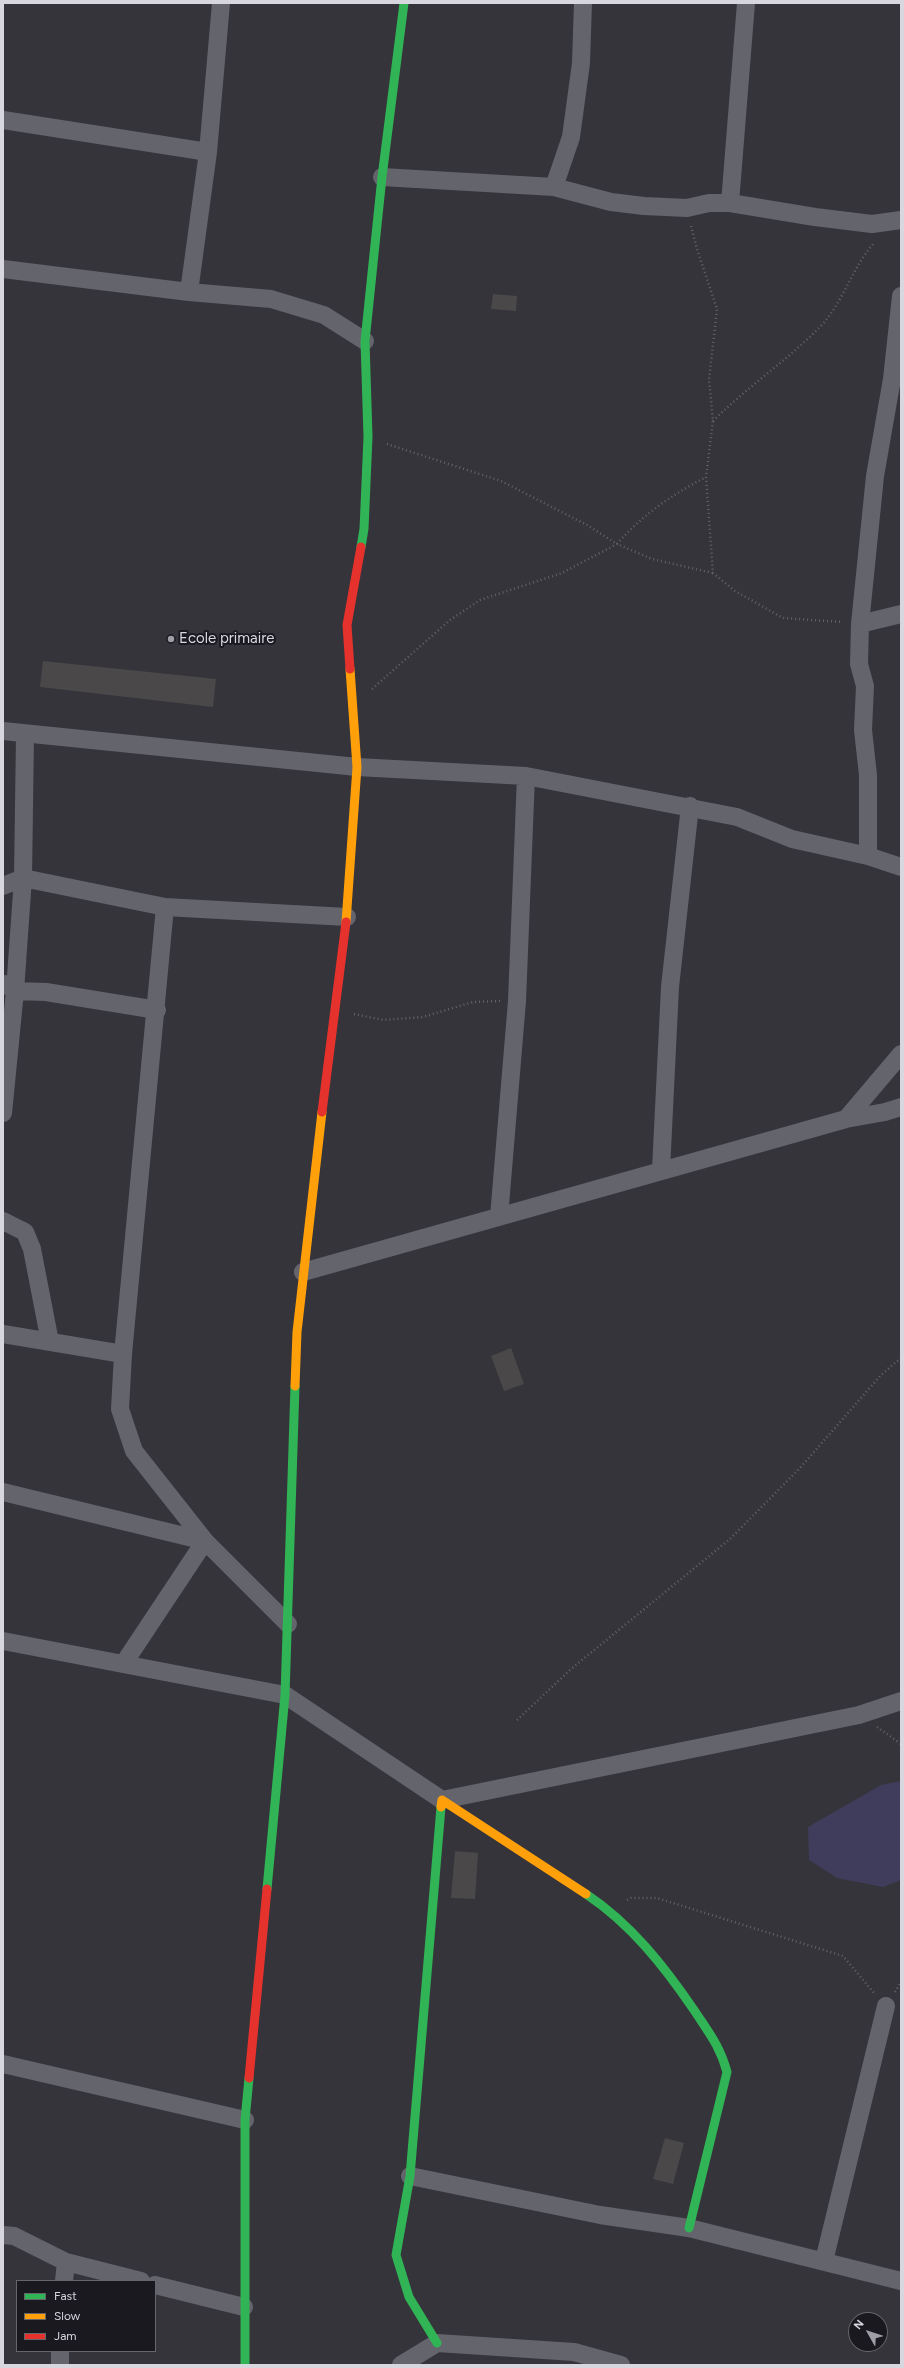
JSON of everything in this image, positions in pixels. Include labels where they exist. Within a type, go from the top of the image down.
[{"type":"street","points":[[189,292],[208,152],[221,3]]},
{"type":"street","points":[[245,2365],[245,2120],[285,1694],[297,1332],[334,1011],[347,917],[357,767],[347,625],[364,529],[368,437],[365,341],[382,177],[404,3]]},
{"type":"street","points":[[554,187],[571,137],[581,63],[583,3]]},
{"type":"street","points":[[730,203],[746,3]]},
{"type":"street","points":[[3,120],[208,152]]},
{"type":"street","points":[[382,177],[554,187],[611,202],[687,208],[709,203],[730,203],[815,217],[872,224],[901,220]]},
{"type":"street","points":[[3,269],[189,292],[271,299],[324,315],[365,341]]},
{"type":"street","points":[[868,856],[868,775],[863,730],[865,686],[859,664],[860,624],[875,476],[892,379],[901,296]]},
{"type":"street","points":[[860,624],[901,614]]},
{"type":"street","points":[[3,731],[357,767],[526,776],[690,806],[737,817],[792,839],[868,856],[901,867]]},
{"type":"street","points":[[3,1113],[9,987],[23,878],[25,734]]},
{"type":"street","points":[[499,1217],[517,1001],[526,776]]},
{"type":"street","points":[[661,1170],[670,987],[690,806]]},
{"type":"street","points":[[3,886],[23,878],[165,907],[347,917]]},
{"type":"street","points":[[165,907],[157,1010],[123,1354],[120,1409],[134,1451],[205,1541],[288,1624]]},
{"type":"street","points":[[9,987],[157,1010]]},
{"type":"street","points":[[846,1119],[901,1054]]},
{"type":"street","points":[[303,1272],[661,1170],[846,1119],[885,1112],[901,1107]]},
{"type":"street","points":[[3,1221],[26,1232],[32,1249],[50,1342]]},
{"type":"street","points":[[3,1334],[123,1354]]},
{"type":"street","points":[[3,1492],[205,1541]]},
{"type":"street","points":[[124,1663],[205,1541]]},
{"type":"street","points":[[3,1641],[285,1694],[442,1800],[610,1910],[666,1969],[721,2051],[727,2072],[689,2228]]},
{"type":"street","points":[[442,1800],[859,1715],[901,1701]]},
{"type":"street","points":[[437,2343],[409,2297],[396,2255],[410,2176],[442,1800]]},
{"type":"street","points":[[824,2261],[886,2006]]},
{"type":"street","points":[[3,2064],[245,2120]]},
{"type":"street","points":[[410,2176],[600,2215],[689,2228],[901,2281]]},
{"type":"street","points":[[3,2235],[14,2236],[66,2262],[137,2280]]},
{"type":"street","points":[[64,2280],[66,2262]]},
{"type":"street","points":[[156,2285],[244,2307]]},
{"type":"street","points":[[401,2365],[437,2343],[615,2364]]},
{"type":"street","points":[[60,2352],[60,2365]]},
{"type":"path","points":[[687,208],[697,249],[717,310],[709,380],[713,422],[706,477],[713,573]]},
{"type":"path","points":[[713,422],[733,401],[818,329],[837,307],[869,248],[876,240]]},
{"type":"path","points":[[368,437],[501,480],[587,525],[617,544],[652,559],[713,573],[735,591],[783,618],[860,624]]},
{"type":"path","points":[[353,707],[450,620],[480,600],[562,573],[617,544],[635,524],[684,488],[706,477]]},
{"type":"path","points":[[334,1011],[383,1020],[423,1017],[473,1002],[517,1001]]},
{"type":"path","points":[[518,1720],[571,1669],[730,1539],[800,1468],[881,1375],[901,1358]]},
{"type":"path","points":[[859,1715],[901,1744]]},
{"type":"path","points":[[610,1910],[631,1898],[657,1898],[843,1956],[886,2006],[901,1982]]},
{"type":"shaded area","points":[[901,1781],[901,1880],[883,1887],[837,1878],[809,1860],[808,1827],[881,1785]]},
{"type":"building","points":[[493,294],[517,296],[516,311],[491,309]]},
{"type":"building","points":[[43,661],[216,679],[213,707],[40,687]]},
{"type":"building","points":[[511,1348],[524,1384],[504,1391],[491,1356]]},
{"type":"building","points":[[455,1851],[478,1853],[475,1899],[451,1898]]},
{"type":"building","points":[[665,2138],[684,2143],[673,2184],[653,2179]]},
{"type":"traffic: fast","points":[[361,547],[364,529],[368,437],[365,341],[382,177],[404,3]]},
{"type":"traffic: fast","points":[[267,1889],[285,1695],[295,1386]]},
{"type":"traffic: fast","points":[[437,2343],[409,2297],[396,2255],[410,2176],[441,1807]]},
{"type":"traffic: fast","points":[[586,1894],[632,1932],[659,1962],[709,2033],[721,2055],[727,2072],[689,2228]]},
{"type":"traffic: fast","points":[[245,2365],[245,2120],[249,2078]]},
{"type":"traffic: slow","points":[[346,922],[357,767],[350,669]]},
{"type":"traffic: slow","points":[[295,1386],[297,1332],[322,1112]]},
{"type":"traffic: slow","points":[[441,1807],[442,1800],[586,1894]]},
{"type":"traffic: jam","points":[[350,669],[347,625],[361,547]]},
{"type":"traffic: jam","points":[[322,1112],[346,922]]},
{"type":"traffic: jam","points":[[249,2078],[267,1889]]},
{"type":"place","name":"Ecole primaire","points":[[171,639]]}]
